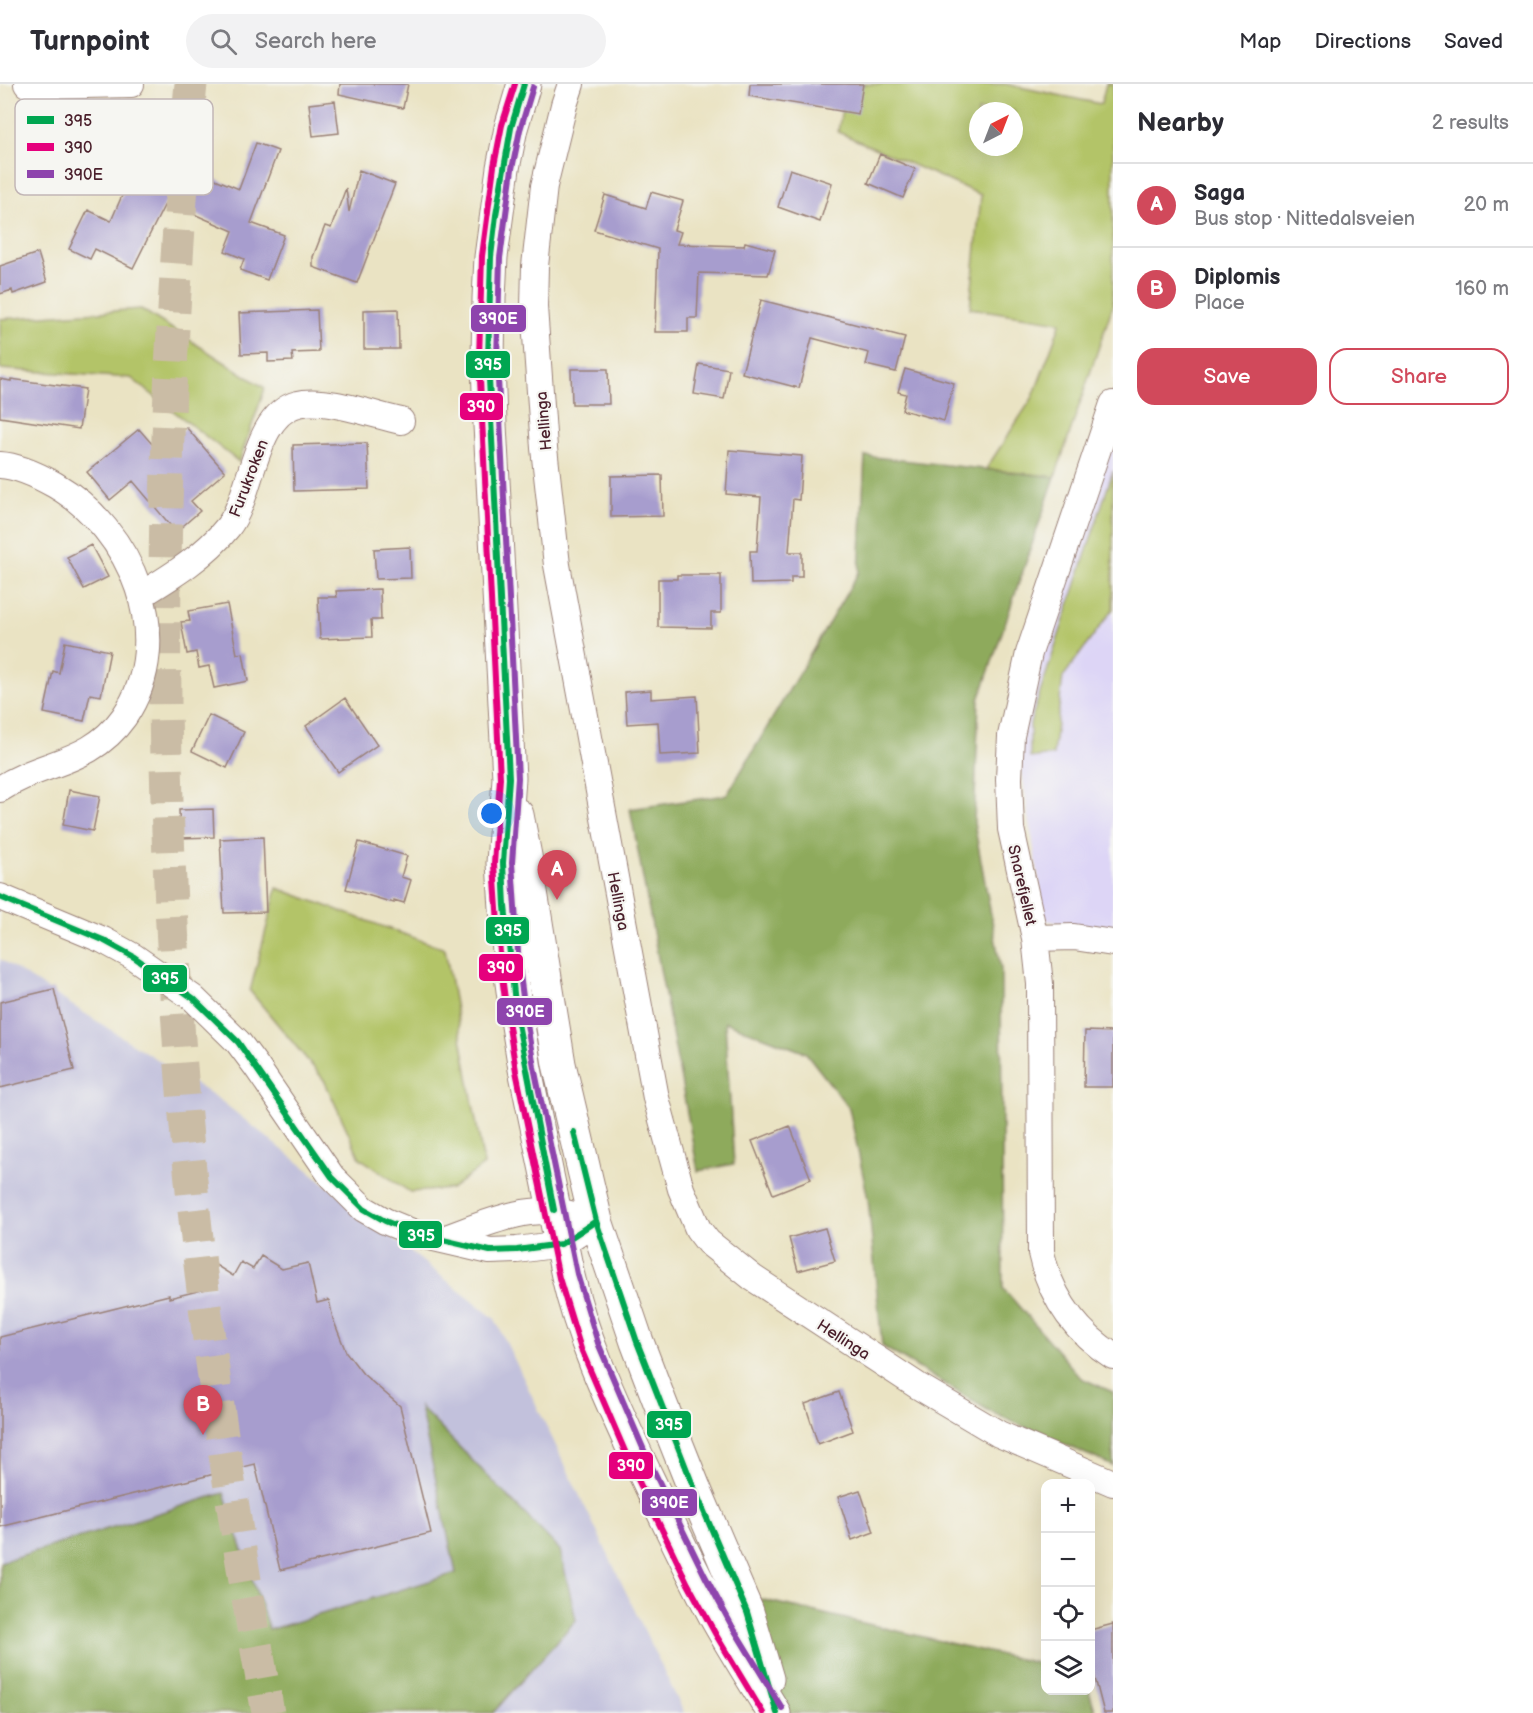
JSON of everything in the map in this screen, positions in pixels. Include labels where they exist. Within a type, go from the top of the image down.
[{"type":"main road","points":[[524,84],[511,128],[503,168],[491,257],[488,359],[509,778],[502,863],[510,968],[525,1069],[573,1297],[603,1381],[718,1621],[776,1713]]},
{"type":"main road","points":[[509,778],[526,861],[559,1064],[597,1221],[621,1297],[653,1384],[747,1612],[776,1713]]},
{"type":"street","points":[[27,84],[36,86],[131,84]]},
{"type":"street","name":"Hellinga","points":[[571,84],[544,186],[535,266],[534,307],[544,448],[556,566],[656,1098],[681,1189],[698,1229],[708,1242],[729,1261],[762,1284],[909,1380],[999,1434],[1113,1483]]},
{"type":"street","name":"Furukroken","points":[[141,595],[197,557],[228,527],[244,493],[264,435],[282,412],[298,404],[313,402],[401,421]]},
{"type":"street","name":"Snarefjellet","points":[[1113,404],[1029,653],[1011,736],[1008,779],[1011,829],[1035,938],[1040,995],[1041,1253],[1045,1273],[1061,1307],[1088,1338],[1113,1356]]},
{"type":"street","points":[[0,465],[27,471],[48,481],[87,506],[105,526],[121,548],[133,573],[141,595],[147,639],[145,664],[133,701],[111,733],[98,745],[0,789]]},
{"type":"street","points":[[0,897],[103,940],[134,957],[193,998],[238,1042],[316,1156],[346,1193],[364,1209],[404,1230],[490,1251],[561,1244],[597,1221]]},
{"type":"street","points":[[1035,938],[1074,937],[1113,943]]},
{"type":"street","points":[[443,1239],[511,1216],[554,1210],[597,1221]]},
{"type":"shaded area","points":[[1113,394],[1113,934],[1045,920],[1015,727]]},
{"type":"shaded area","points":[[0,959],[220,1100],[495,1319],[684,1713],[0,1713]]},
{"type":"green space","points":[[846,84],[1005,84],[1101,104],[1106,84],[1113,84],[1113,305],[1055,477],[986,469],[1033,397],[1061,322],[970,308],[981,195],[838,132]]},
{"type":"green space","points":[[141,309],[265,388],[239,462],[131,378],[0,369],[0,319]]},
{"type":"green space","points":[[865,456],[1055,477],[979,700],[974,823],[1001,969],[1003,1288],[1081,1378],[1113,1392],[1113,1466],[991,1412],[882,1346],[868,1199],[849,1108],[806,1053],[725,1022],[734,1164],[698,1171],[630,809],[727,795],[859,572]]},
{"type":"green space","points":[[1113,471],[1113,609],[1063,677],[1053,755],[1030,758],[1030,723]]},
{"type":"green space","points":[[277,888],[445,949],[484,1165],[451,1189],[410,1192],[360,1158],[324,1080],[250,991]]},
{"type":"green space","points":[[420,1407],[560,1550],[576,1620],[493,1713],[0,1713],[0,1562],[224,1493],[269,1630],[456,1573]]},
{"type":"green space","points":[[699,1585],[1041,1664],[1041,1695],[1090,1695],[1096,1713],[762,1713]]},
{"type":"building","points":[[340,84],[408,84],[403,108],[339,94]]},
{"type":"building","points":[[750,84],[863,84],[858,114],[749,96]]},
{"type":"building","points":[[335,101],[339,133],[313,136],[309,104]]},
{"type":"building","points":[[256,143],[278,151],[251,223],[284,235],[267,280],[240,270],[244,259],[225,251],[233,231],[166,202],[133,268],[95,249],[90,259],[69,249],[88,210],[111,221],[122,195],[213,195],[213,178],[239,189]]},
{"type":"building","points":[[880,154],[915,169],[903,198],[868,183]]},
{"type":"building","points":[[790,169],[832,183],[820,222],[778,207]]},
{"type":"building","points":[[359,170],[395,184],[357,283],[313,267],[313,257],[325,226],[331,228],[346,188],[349,212]]},
{"type":"building","points":[[651,192],[683,201],[674,230],[681,232],[677,244],[744,246],[745,242],[775,250],[768,275],[699,273],[697,318],[688,318],[688,332],[655,332],[658,249],[594,230],[605,195],[646,208]]},
{"type":"building","points":[[38,253],[47,282],[13,294],[12,290],[0,294],[0,266]]},
{"type":"building","points":[[761,300],[905,337],[896,372],[866,365],[869,353],[812,338],[799,388],[742,373]]},
{"type":"building","points":[[398,309],[399,349],[364,349],[364,310]]},
{"type":"building","points":[[317,310],[319,352],[292,353],[293,361],[268,362],[268,353],[241,354],[239,313]]},
{"type":"building","points":[[699,364],[729,369],[724,399],[694,394]]},
{"type":"building","points":[[571,369],[608,369],[609,404],[572,404]]},
{"type":"building","points":[[905,369],[954,383],[944,421],[902,410],[906,394],[898,392]]},
{"type":"building","points":[[0,379],[85,389],[79,429],[0,417]]},
{"type":"building","points":[[186,427],[225,472],[191,501],[200,511],[176,532],[133,481],[110,500],[87,472],[139,429],[158,451]]},
{"type":"building","points":[[367,443],[369,489],[294,491],[293,445]]},
{"type":"building","points":[[729,450],[802,456],[799,500],[793,499],[789,552],[802,552],[802,577],[791,577],[791,583],[751,584],[750,551],[757,551],[761,497],[726,494]]},
{"type":"building","points":[[662,475],[663,516],[611,517],[611,476]]},
{"type":"building","points":[[91,545],[108,577],[84,589],[67,557]]},
{"type":"building","points":[[410,547],[411,578],[376,579],[374,549]]},
{"type":"building","points":[[677,575],[721,575],[721,613],[711,613],[711,628],[658,627],[658,579],[677,579]]},
{"type":"building","points":[[380,589],[381,620],[371,620],[372,637],[320,639],[318,597],[337,597],[336,591]]},
{"type":"building","points":[[227,604],[237,654],[243,653],[248,681],[214,688],[209,666],[199,668],[196,652],[187,654],[181,622],[190,621],[188,611]]},
{"type":"building","points":[[65,642],[110,651],[101,696],[90,694],[84,721],[44,713],[53,671],[59,673]]},
{"type":"building","points":[[651,690],[651,699],[697,696],[700,753],[660,755],[658,722],[627,724],[625,692]]},
{"type":"building","points":[[345,698],[377,745],[338,772],[306,726]]},
{"type":"building","points":[[209,715],[244,732],[227,768],[192,751]]},
{"type":"building","points":[[69,790],[100,796],[93,831],[63,825]]},
{"type":"building","points":[[213,809],[214,837],[180,838],[179,810]]},
{"type":"building","points":[[263,837],[266,912],[224,913],[220,839]]},
{"type":"building","points":[[359,842],[407,856],[401,877],[411,880],[404,903],[394,900],[394,903],[346,889]]},
{"type":"building","points":[[54,989],[74,1070],[0,1088],[0,1002]]},
{"type":"building","points":[[1085,1031],[1113,1032],[1113,1087],[1084,1087]]},
{"type":"building","points":[[790,1126],[811,1179],[773,1194],[752,1141]]},
{"type":"building","points":[[825,1228],[835,1261],[798,1271],[789,1238]]},
{"type":"building","points":[[261,1256],[282,1269],[308,1263],[317,1303],[329,1300],[333,1319],[346,1352],[363,1374],[400,1406],[431,1533],[280,1570],[255,1464],[0,1527],[0,1337],[169,1295],[169,1298],[215,1287],[211,1262],[233,1276],[241,1262],[253,1269]]},
{"type":"building","points":[[839,1392],[853,1431],[818,1444],[805,1404]]},
{"type":"building","points":[[860,1490],[874,1532],[852,1540],[838,1497]]},
{"type":"building","points":[[1113,1624],[1113,1713],[1104,1713],[1095,1678],[1095,1629]]},
{"type":"tunnel","points":[[190,99],[191,84]]},
{"type":"tunnel","points":[[181,195],[168,437],[165,548],[166,769],[176,991],[194,1213],[207,1323],[235,1518],[268,1713]]},
{"type":"transit line","name":"390","points":[[515,84],[502,125],[494,166],[482,256],[479,359],[500,778],[494,864],[501,969],[507,1014],[516,1071],[559,1278],[581,1349],[630,1463],[688,1584],[763,1713]]},
{"type":"transit line","name":"395","points":[[524,84],[511,128],[496,215],[491,257],[488,359],[509,778],[503,863],[505,906],[516,1013],[554,1210]]},
{"type":"transit line","name":"390E","points":[[533,87],[520,130],[512,169],[500,258],[497,359],[518,778],[512,863],[519,967],[525,1012],[534,1067],[577,1274],[598,1343],[646,1455],[705,1576],[732,1626],[782,1708]]},
{"type":"transit line","name":"395","points":[[0,897],[103,940],[134,957],[193,998],[238,1042],[332,1177],[364,1209],[385,1221],[417,1234],[490,1251],[561,1244],[596,1221]]},
{"type":"transit line","name":"395","points":[[574,1132],[596,1221],[637,1342],[694,1488],[747,1612],[777,1713]]},
{"type":"place","name":"Saga","points":[[557,900]]},
{"type":"place","name":"Diplomis","points":[[203,1435]]}]
